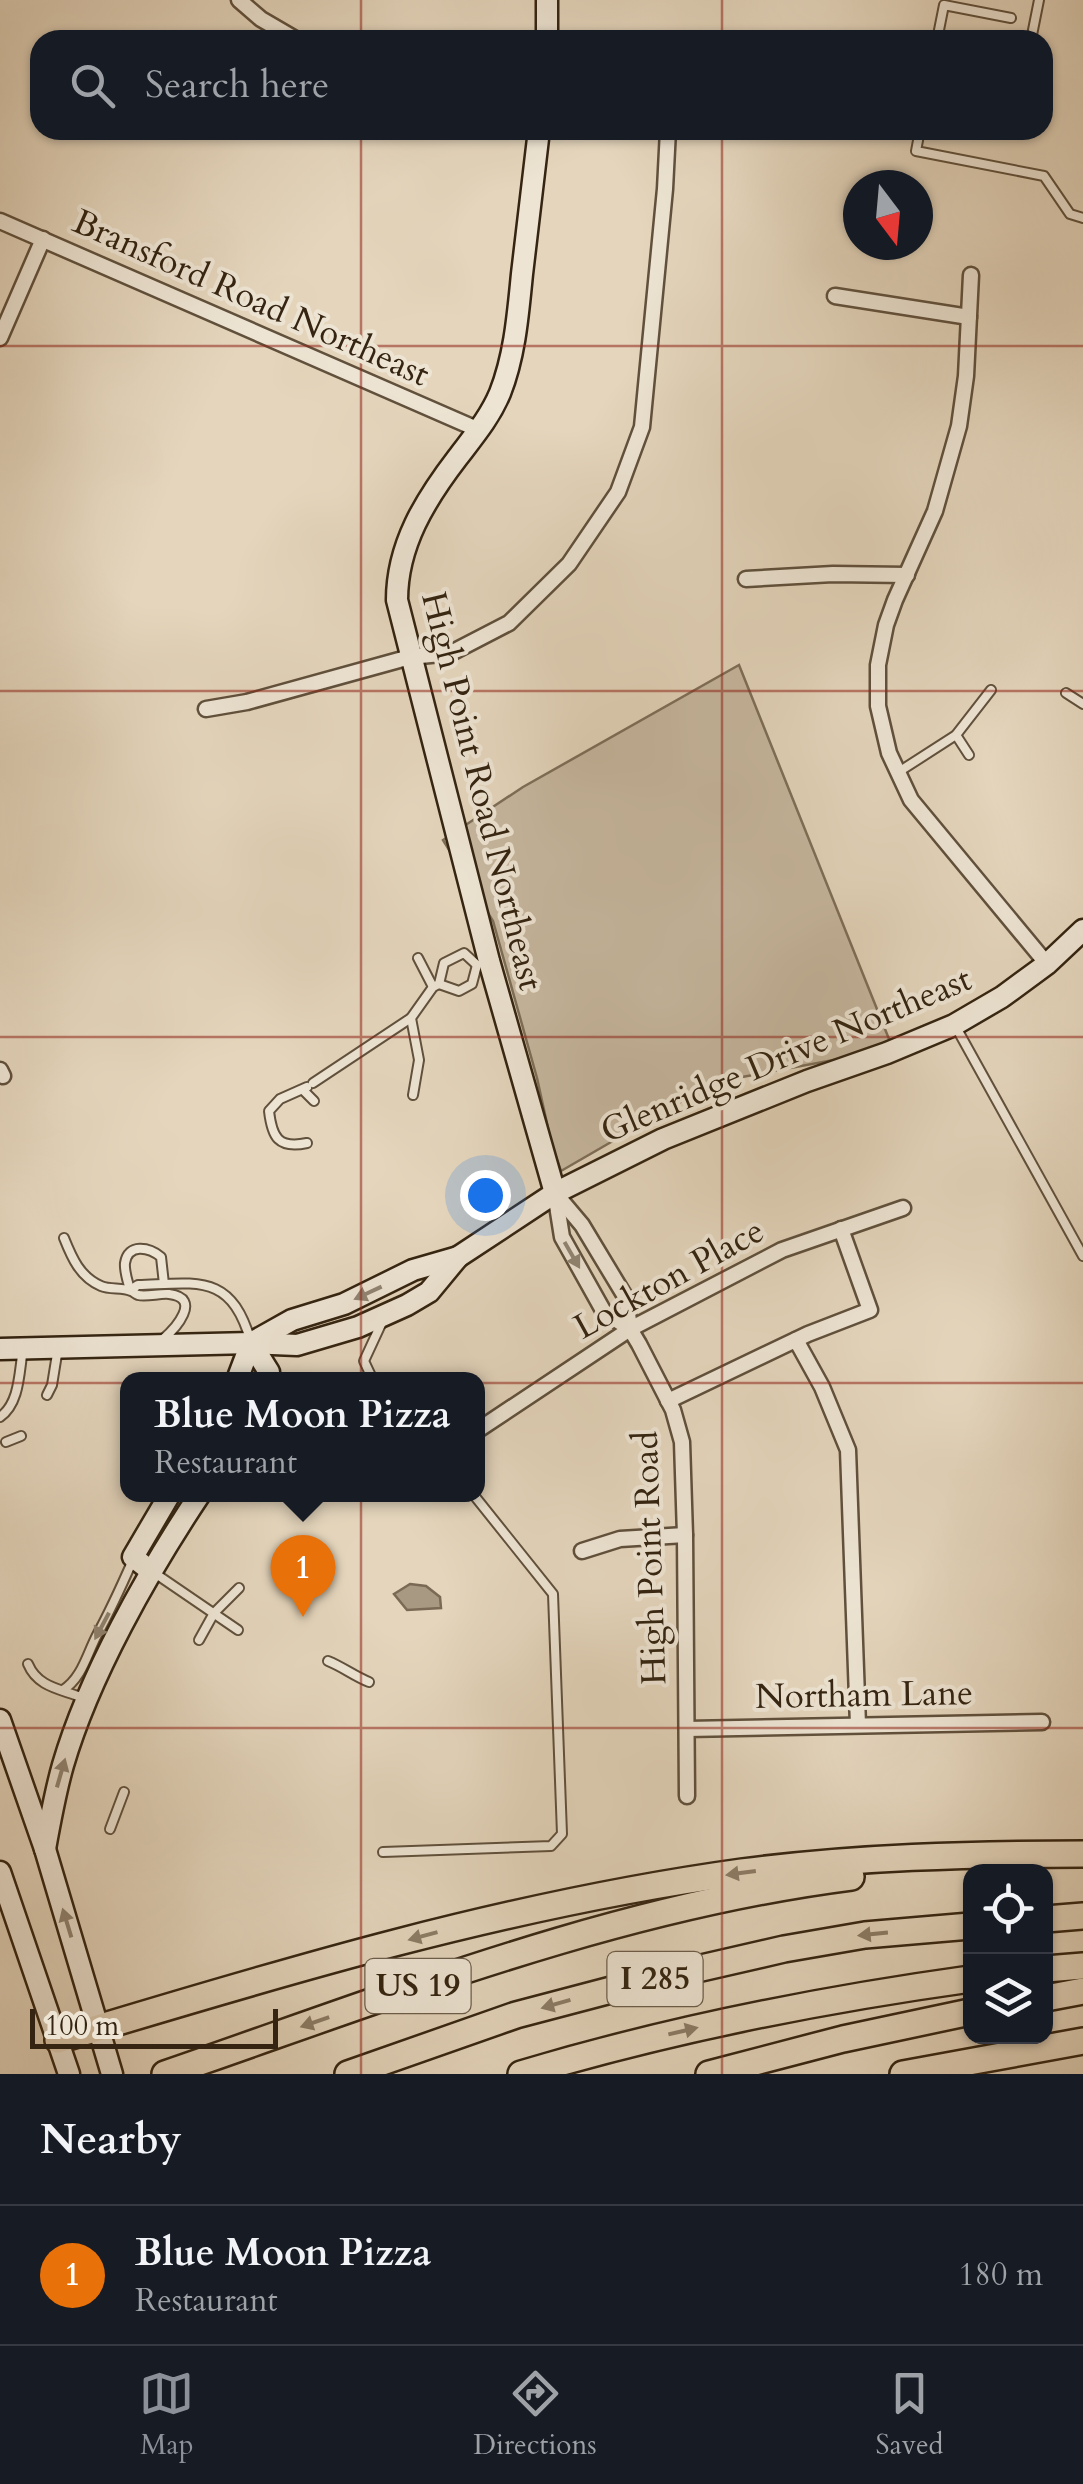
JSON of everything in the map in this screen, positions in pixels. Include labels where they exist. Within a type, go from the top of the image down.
[{"type":"highway","points":[[58,2040],[483,1920],[649,1888],[742,1872],[836,1862],[998,1854],[1083,1858]]},
{"type":"highway","name":"US 19","points":[[165,2074],[492,1962],[675,1910],[802,1884],[905,1870],[1083,1858]]},
{"type":"highway","points":[[1053,1918],[1083,1916]]},
{"type":"highway","name":"I 285","points":[[348,2074],[516,2015],[649,1980],[865,1935],[963,1927]]},
{"type":"highway","points":[[1053,1969],[1083,1966]]},
{"type":"highway","name":"I 285","points":[[521,2074],[633,2042],[724,2022],[963,1981]]},
{"type":"highway","points":[[1053,1997],[1083,1991]]},
{"type":"highway","points":[[708,2074],[842,2038],[963,2013]]},
{"type":"highway","points":[[904,2074],[1083,2041]]},
{"type":"main road","points":[[546,0],[547,30]]},
{"type":"main road","name":"High Point Road Northeast","points":[[538,140],[514,349],[500,392],[479,430],[410,534],[397,576],[397,600],[483,963],[555,1194]]},
{"type":"main road","name":"Glenridge Drive Northeast","points":[[458,1258],[555,1194],[663,1139],[954,1025],[1047,964],[1083,930]]},
{"type":"main road","points":[[0,1349],[297,1346],[385,1316],[429,1292],[458,1258]]},
{"type":"main road","points":[[240,1372],[251,1344],[292,1320],[344,1304],[413,1270],[458,1258]]},
{"type":"main road","points":[[251,1344],[269,1372]]},
{"type":"main road","points":[[152,1572],[133,1557],[165,1502]]},
{"type":"main road","points":[[45,1849],[64,1762],[87,1700],[152,1572],[195,1502]]},
{"type":"main road","points":[[0,1720],[45,1849],[112,2074]]},
{"type":"main road","points":[[0,1872],[68,2074]]},
{"type":"street","points":[[239,0],[280,30]]},
{"type":"street","points":[[206,708],[247,702],[410,657],[451,654],[509,623],[569,564],[618,492],[642,427],[668,140]]},
{"type":"street","name":"Bransford Road Northeast","points":[[0,221],[479,430]]},
{"type":"street","points":[[0,338],[43,240]]},
{"type":"street","points":[[971,275],[966,376],[952,456],[935,512],[886,625],[878,665],[878,706],[896,773],[911,800],[1047,964]]},
{"type":"street","points":[[835,296],[969,317]]},
{"type":"street","points":[[746,579],[908,574]]},
{"type":"street","name":"High Point Road","points":[[555,1194],[582,1226],[626,1298],[630,1330],[673,1410],[682,1442],[687,1796]]},
{"type":"street","name":"High Point Road","points":[[555,1194],[562,1236],[604,1312],[630,1330]]},
{"type":"street","name":"Lockton Place","points":[[485,1425],[630,1330],[782,1250],[903,1208]]},
{"type":"street","points":[[668,1401],[796,1340],[870,1310],[842,1229]]},
{"type":"street","points":[[796,1340],[822,1387],[848,1450],[858,1725]]},
{"type":"street","points":[[582,1551],[620,1539],[685,1535]]},
{"type":"street","name":"Northam Lane","points":[[687,1728],[1042,1722]]},
{"type":"lane","points":[[1033,30],[1039,0]]},
{"type":"lane","points":[[939,30],[944,2],[1011,18]]},
{"type":"lane","points":[[918,140],[916,151],[1044,176],[1070,214],[1083,218]]},
{"type":"lane","points":[[896,773],[956,735],[991,690]]},
{"type":"lane","points":[[1066,693],[1083,704]]},
{"type":"lane","points":[[956,735],[969,755]]},
{"type":"lane","points":[[307,1143],[293,1146],[280,1142],[271,1129],[269,1111],[280,1099],[308,1087],[411,1018],[436,985],[444,963],[464,953],[483,963],[472,984],[459,991],[436,985],[418,958]]},
{"type":"lane","points":[[411,1018],[419,1060],[412,1094]]},
{"type":"lane","points":[[954,1025],[1083,1256]]},
{"type":"lane","points":[[308,1087],[314,1101]]},
{"type":"lane","points":[[64,1238],[80,1271],[104,1288],[130,1290],[138,1295],[173,1294],[183,1302],[182,1320],[158,1345]]},
{"type":"lane","points":[[130,1290],[126,1258],[131,1251],[142,1248],[161,1257],[164,1284]]},
{"type":"lane","points":[[130,1290],[138,1285],[196,1283],[224,1292],[244,1317],[251,1344]]},
{"type":"lane","points":[[596,1295],[617,1283]]},
{"type":"lane","points":[[369,1372],[364,1361],[385,1316]]},
{"type":"lane","points":[[47,1396],[58,1348]]},
{"type":"lane","points":[[0,1418],[10,1410],[16,1392],[23,1349]]},
{"type":"lane","points":[[6,1442],[20,1436]]},
{"type":"lane","points":[[383,1852],[551,1846],[562,1834],[554,1594],[479,1502]]},
{"type":"lane","points":[[63,1690],[83,1665],[133,1557]]},
{"type":"lane","points":[[152,1572],[238,1630]]},
{"type":"lane","points":[[200,1640],[214,1613],[239,1588]]},
{"type":"lane","points":[[328,1661],[368,1682]]},
{"type":"lane","points":[[28,1664],[47,1686],[87,1700]]},
{"type":"lane","points":[[110,1828],[124,1792]]},
{"type":"shaded area","points":[[739,665],[893,1049],[715,1082],[561,1171],[493,921],[443,840],[523,787]]},
{"type":"shaded area","points":[[410,1584],[426,1586],[440,1597],[441,1608],[407,1610],[394,1594]]},
{"type":"place","name":"Blue Moon Pizza","points":[[303,1617]]}]
